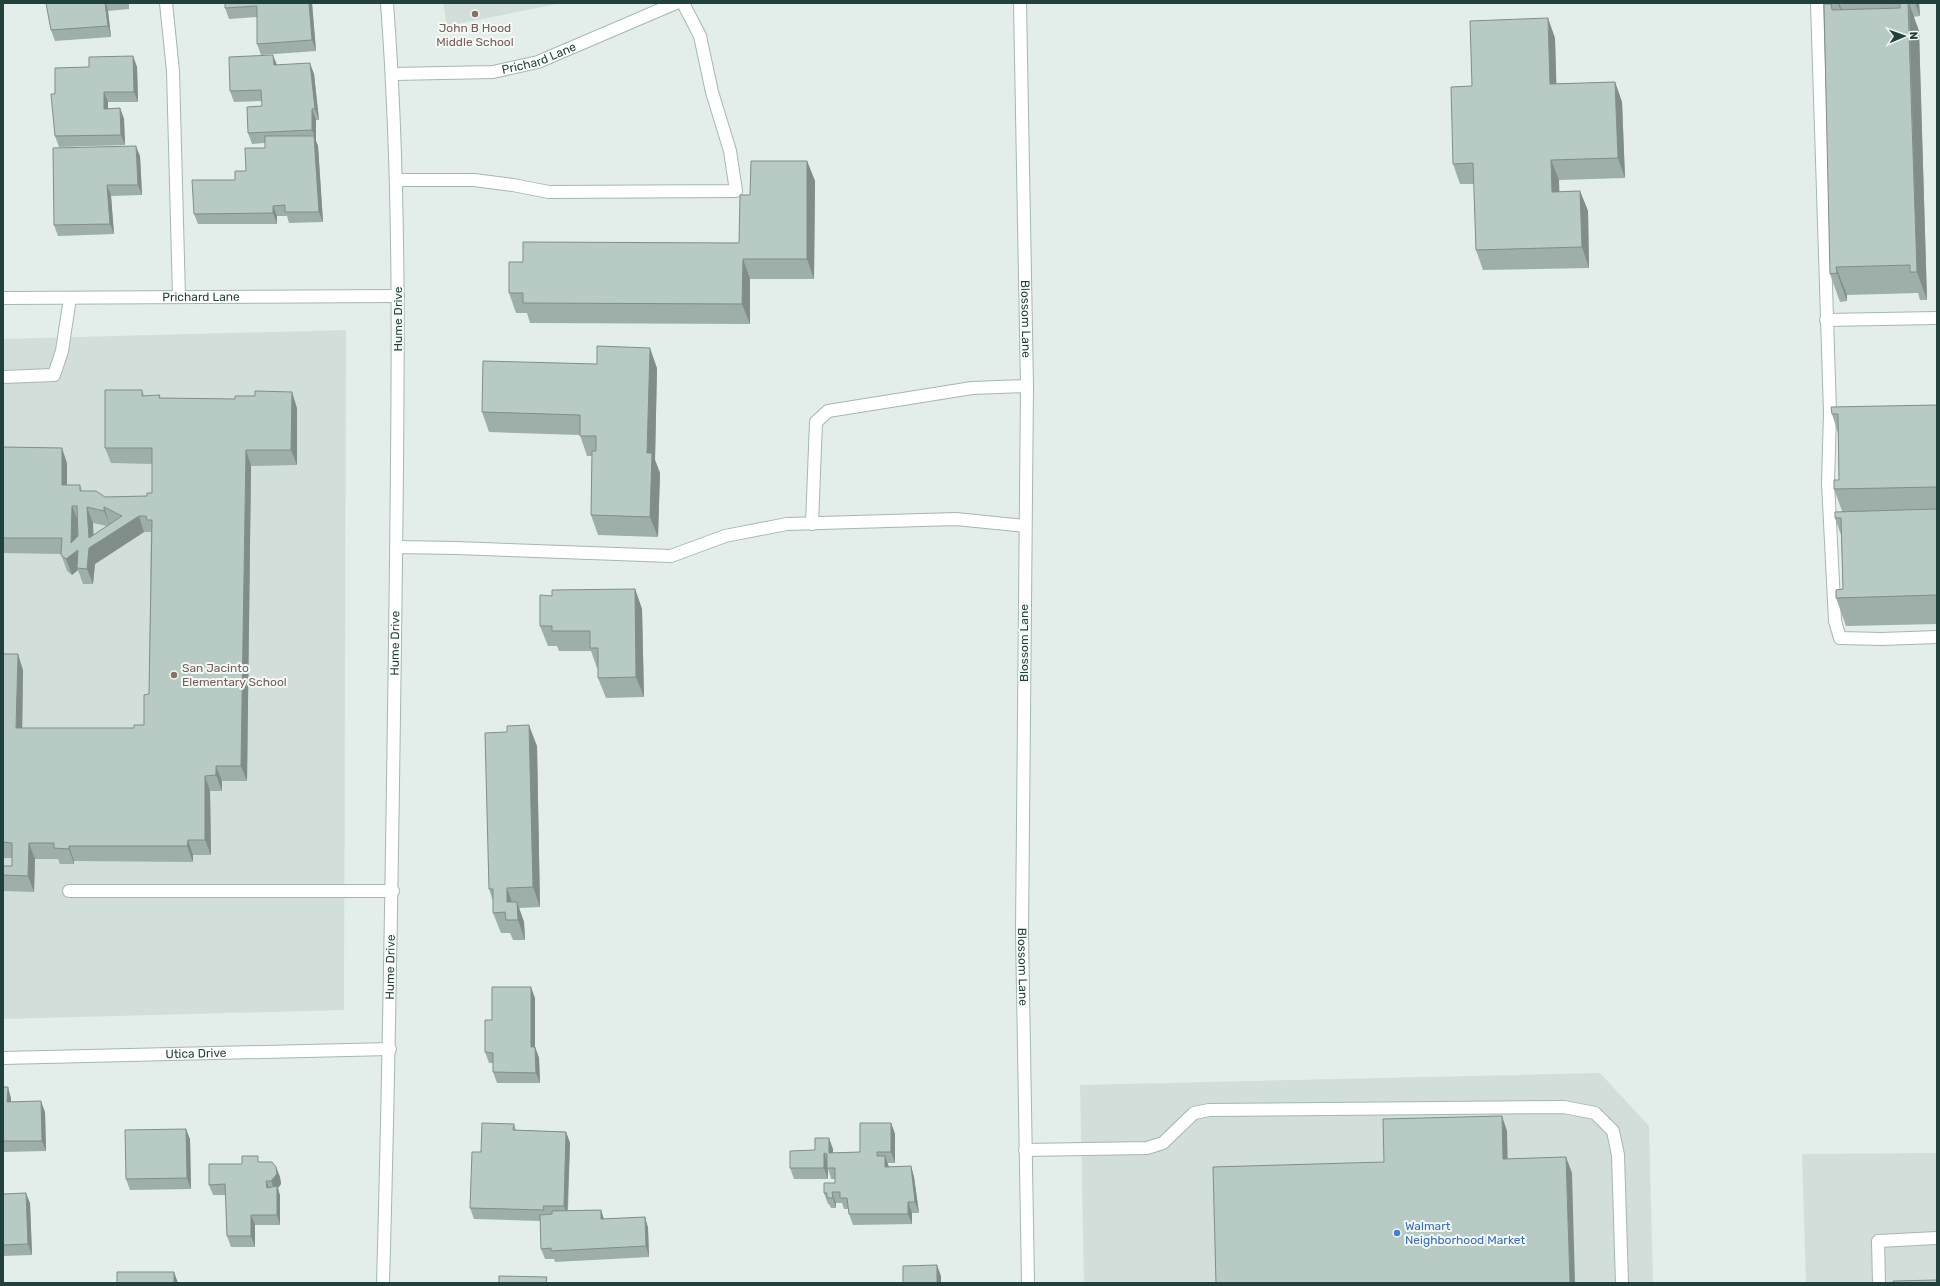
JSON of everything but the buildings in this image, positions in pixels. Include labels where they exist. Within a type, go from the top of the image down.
[{"type":"street","points":[[166,3],[173,71],[179,297]]},
{"type":"street","name":"Hume Drive","points":[[383,1283],[393,891],[398,296],[393,74],[387,3]]},
{"type":"street","name":"Prichard Lane","points":[[393,74],[493,72],[538,62],[676,3]]},
{"type":"street","points":[[396,180],[474,180],[513,185],[549,192],[736,191],[730,152],[712,92],[700,36],[683,3]]},
{"type":"street","name":"Blossom Lane","points":[[1020,3],[1027,386],[1022,932],[1028,1283]]},
{"type":"street","points":[[1818,3],[1826,320],[1830,412],[1828,483],[1835,621],[1840,638],[1882,640],[1937,637]]},
{"type":"street","name":"Prichard Lane","points":[[3,298],[398,296]]},
{"type":"street","points":[[3,377],[54,375],[62,351],[70,298]]},
{"type":"street","points":[[1826,320],[1937,318]]},
{"type":"street","points":[[812,524],[816,422],[828,411],[972,388],[1027,386]]},
{"type":"street","points":[[1830,412],[1845,411]]},
{"type":"street","points":[[396,548],[456,548],[671,556],[725,536],[787,524],[956,520],[1025,526]]},
{"type":"street","points":[[69,891],[393,891]]},
{"type":"street","name":"Utica Drive","points":[[3,1058],[390,1049]]},
{"type":"street","points":[[1025,1150],[1148,1148],[1163,1143],[1194,1113],[1209,1110],[1564,1107],[1595,1113],[1613,1131],[1618,1155],[1622,1283]]},
{"type":"street","points":[[1879,1283],[1878,1241],[1937,1238]]},
{"type":"shaded area","name":"John B Hood Middle School","points":[[443,3],[562,3],[447,26]]},
{"type":"shaded area","name":"San Jacinto Elementary School","points":[[346,330],[344,1010],[3,1019],[3,339]]},
{"type":"shaded area","points":[[1600,1073],[1649,1126],[1653,1283],[1084,1283],[1080,1085]]},
{"type":"shaded area","points":[[1937,1153],[1937,1283],[1806,1283],[1802,1154]]},
{"type":"place","name":"John B Hood Middle School","points":[[475,14]]},
{"type":"place","name":"San Jacinto Elementary School","points":[[174,675]]},
{"type":"place","name":"Walmart Neighborhood Market","points":[[1397,1233]]}]
